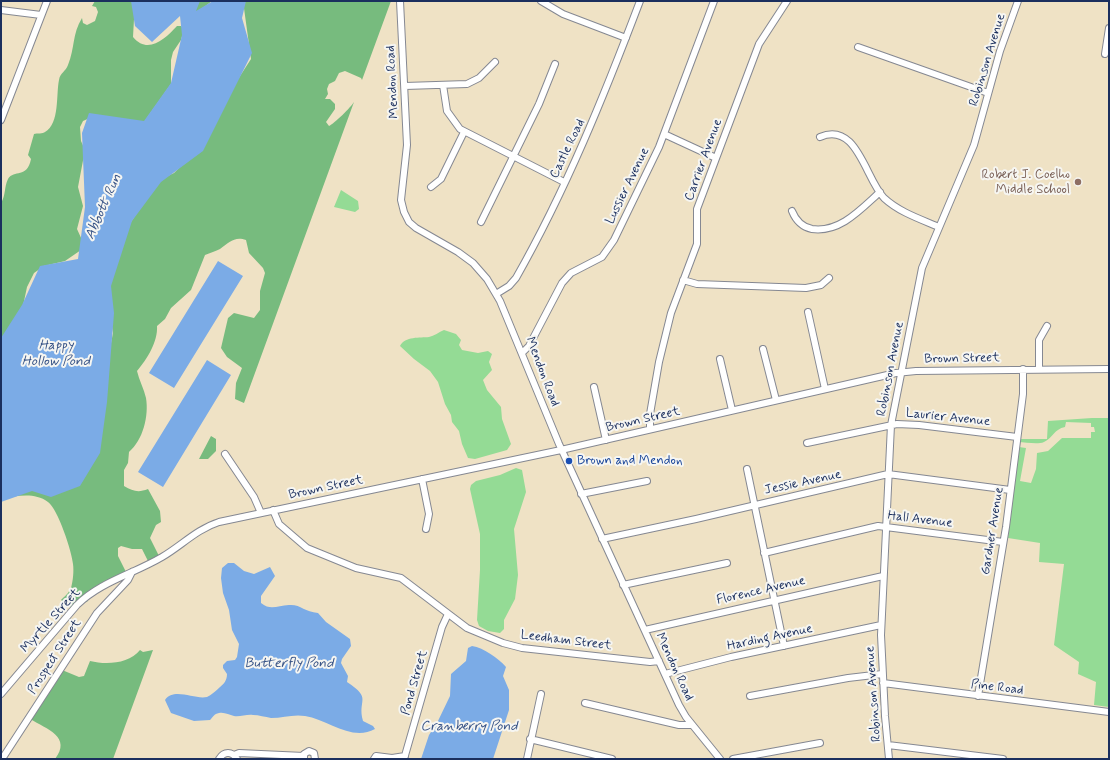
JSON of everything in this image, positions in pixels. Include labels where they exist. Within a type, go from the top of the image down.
[{"type":"street","points":[[1,120],[47,1]]},
{"type":"street","name":"Mendon Road","points":[[400,1],[407,154],[401,200],[406,217],[416,228],[450,247],[473,263],[487,279],[496,294],[522,353],[561,450],[679,705],[692,725],[720,759]]},
{"type":"street","points":[[541,1],[563,14],[626,38]]},
{"type":"street","name":"Castle Road","points":[[496,294],[509,286],[516,278],[594,121],[640,1]]},
{"type":"street","name":"Lussier Avenue","points":[[522,353],[530,346],[562,283],[571,273],[602,257],[610,247],[664,134],[714,1]]},
{"type":"street","name":"Carrier Avenue","points":[[650,429],[649,419],[659,362],[673,305],[697,244],[697,209],[760,44],[787,1]]},
{"type":"street","name":"Robinson Avenue","points":[[889,759],[882,674],[881,625],[891,425],[920,277],[925,260],[974,145],[1000,51],[1018,1]]},
{"type":"street","points":[[1,10],[41,15]]},
{"type":"street","points":[[1105,54],[1109,28]]},
{"type":"street","points":[[858,47],[988,93]]},
{"type":"street","points":[[405,86],[472,83],[487,72],[495,62]]},
{"type":"street","points":[[481,222],[539,104],[555,64]]},
{"type":"street","points":[[444,85],[447,111],[456,125],[464,132],[564,182]]},
{"type":"street","points":[[431,187],[441,179],[464,132]]},
{"type":"street","points":[[664,134],[716,158]]},
{"type":"street","points":[[820,137],[827,134],[836,134],[852,143],[860,154],[870,178],[880,192],[899,209],[938,227]]},
{"type":"street","points":[[792,211],[798,222],[806,227],[816,229],[832,228],[849,219],[880,192]]},
{"type":"street","points":[[683,280],[697,284],[806,288],[821,285],[829,278]]},
{"type":"street","points":[[808,312],[825,389]]},
{"type":"street","points":[[1039,369],[1039,340],[1046,326]]},
{"type":"street","points":[[763,349],[776,400]]},
{"type":"street","points":[[720,359],[732,410]]},
{"type":"street","name":"Brown Street","points":[[189,539],[214,524],[273,510],[561,450],[902,372],[1023,369],[1109,369]]},
{"type":"street","name":"Gardner Avenue","points":[[978,696],[1003,542],[1023,394],[1023,369]]},
{"type":"street","points":[[594,387],[606,440]]},
{"type":"street","name":"Laurier Avenue","points":[[807,443],[891,425],[919,425],[1017,437]]},
{"type":"street","points":[[225,454],[254,497],[261,513]]},
{"type":"street","points":[[747,469],[753,505],[784,646]]},
{"type":"street","name":"Jessie Avenue","points":[[602,540],[888,474],[1010,490]]},
{"type":"street","points":[[422,479],[428,514],[426,529]]},
{"type":"street","points":[[581,494],[646,480]]},
{"type":"street","name":"Leedham Street","points":[[273,510],[279,524],[307,548],[356,568],[401,578],[471,630],[522,648],[650,662],[659,661]]},
{"type":"street","name":"Hall Avenue","points":[[764,553],[878,526],[1003,542]]},
{"type":"street","name":"Myrtle Street","points":[[1,694],[82,600],[101,586],[162,557],[189,539]]},
{"type":"street","points":[[623,585],[727,563]]},
{"type":"street","name":"Prospect Street","points":[[2,759],[97,613],[128,580],[132,572]]},
{"type":"street","name":"Florence Avenue","points":[[645,630],[884,576]]},
{"type":"street","name":"Pond Street","points":[[405,758],[442,628],[448,614]]},
{"type":"street","name":"Harding Avenue","points":[[665,674],[731,657],[881,625]]},
{"type":"street","points":[[750,696],[848,678],[882,674]]},
{"type":"street","name":"Pine Road","points":[[883,683],[1109,712]]},
{"type":"street","points":[[527,759],[530,739],[541,694]]},
{"type":"street","points":[[585,703],[679,725],[692,725]]},
{"type":"street","points":[[530,739],[591,757],[612,759]]},
{"type":"street","points":[[734,759],[820,743]]},
{"type":"street","points":[[888,745],[1003,759]]},
{"type":"street","points":[[1,746],[7,750]]},
{"type":"street","points":[[219,759],[224,754],[235,757],[239,753],[304,758],[307,752],[311,751],[314,753],[316,759]]},
{"type":"street","points":[[372,759],[376,756],[405,758]]},
{"type":"green space","points":[[95,1],[135,1],[133,37],[145,45],[150,45],[162,40],[177,26],[181,26],[184,29],[181,40],[173,52],[171,60],[171,84],[142,125],[92,117],[83,121],[80,127],[81,141],[85,150],[78,187],[83,206],[77,229],[82,240],[81,250],[65,261],[44,266],[34,273],[27,287],[23,306],[1,346],[1,203],[8,179],[14,174],[27,169],[29,165],[31,159],[28,155],[34,134],[44,133],[50,128],[53,122],[60,78],[68,65],[75,35],[82,18],[83,23],[87,25],[95,21],[98,12],[96,7],[92,6]]},
{"type":"green space","points":[[191,1],[212,1],[195,14]]},
{"type":"green space","points":[[243,1],[391,1],[362,80],[361,78],[345,71],[339,73],[335,81],[329,84],[327,89],[328,94],[325,99],[330,99],[335,104],[335,109],[326,122],[329,126],[350,108],[354,102],[244,403],[235,399],[236,383],[242,368],[227,357],[221,348],[228,318],[234,313],[254,318],[260,310],[260,291],[265,273],[263,268],[249,253],[246,240],[238,239],[229,242],[220,249],[205,255],[191,290],[171,308],[165,319],[157,326],[154,344],[148,356],[137,371],[146,398],[147,412],[144,427],[138,441],[129,452],[128,463],[124,470],[124,486],[136,491],[148,489],[160,511],[161,522],[156,525],[150,538],[160,558],[149,563],[142,549],[132,549],[121,546],[118,548],[118,556],[127,574],[89,597],[87,602],[84,601],[74,610],[61,600],[71,588],[73,567],[70,550],[64,531],[52,506],[43,499],[31,496],[1,499],[109,353],[113,333],[107,294],[124,233],[157,181],[174,173],[184,163],[251,59]]},
{"type":"green space","points":[[341,190],[358,201],[359,209],[355,212],[334,207]]},
{"type":"green space","points":[[444,330],[456,334],[461,340],[459,345],[462,350],[478,353],[488,351],[492,354],[489,362],[492,370],[483,380],[487,390],[501,407],[502,419],[511,444],[507,450],[475,459],[468,458],[462,444],[459,431],[452,422],[451,415],[445,404],[438,382],[430,371],[400,346],[409,339],[433,336]]},
{"type":"green space","points":[[1109,418],[1109,707],[1094,705],[1096,682],[1078,674],[1079,662],[1054,645],[1064,564],[1039,562],[1040,543],[1008,538],[1019,447],[1026,448],[1020,481],[1031,483],[1036,469],[1037,453],[1048,451],[1062,438],[1091,438],[1091,432],[1095,432],[1094,427],[1091,427],[1091,423],[1066,422],[1065,427],[1058,430],[1044,442],[1018,442],[1019,439],[1047,439],[1048,421]]},
{"type":"green space","points":[[211,436],[216,439],[216,451],[208,459],[199,459]]},
{"type":"green space","points":[[516,468],[522,470],[526,492],[514,529],[518,575],[515,599],[504,620],[504,629],[500,633],[488,631],[479,626],[477,620],[480,570],[480,534],[470,489],[471,485],[476,481],[500,475]]},
{"type":"green space","points":[[140,650],[143,652],[153,650],[113,759],[55,759],[60,751],[61,745],[59,739],[50,730],[30,719],[62,670],[79,677],[84,676],[90,661],[110,663],[124,661],[135,655]]},
{"type":"water","name":"Happy Hollow Pond","points":[[131,1],[200,1],[196,11],[213,1],[246,1],[242,18],[252,53],[203,151],[161,182],[132,221],[111,286],[114,313],[107,402],[100,453],[80,486],[51,497],[32,491],[1,502],[1,338],[22,305],[40,266],[78,259],[85,207],[82,133],[89,113],[144,121],[171,83],[182,35],[180,16],[152,42],[135,26]]},
{"type":"water","points":[[218,261],[243,276],[174,388],[149,373]]},
{"type":"water","points":[[207,360],[231,375],[163,487],[138,472]]},
{"type":"water","name":"Butterfly Pond","points":[[228,563],[234,563],[244,571],[254,574],[270,567],[275,576],[261,596],[261,603],[269,607],[294,605],[318,613],[326,622],[350,639],[351,646],[341,663],[348,676],[347,682],[360,692],[362,696],[363,721],[373,726],[375,729],[358,733],[349,732],[305,716],[271,718],[258,715],[234,716],[219,713],[210,720],[194,721],[171,713],[165,700],[169,696],[179,694],[202,697],[209,696],[214,693],[226,680],[227,674],[223,668],[223,665],[227,661],[235,660],[237,657],[239,644],[232,630],[229,610],[223,593],[221,578],[222,568]]},
{"type":"water","name":"Cranberry Pond","points":[[472,646],[490,654],[506,667],[503,676],[509,690],[509,710],[493,759],[421,759],[429,735],[437,723],[450,696],[451,674],[466,661],[468,648]]},
{"type":"place","name":"Robert J. Coelho Middle School","points":[[1078,182]]},
{"type":"place","name":"Brown and Mendon","points":[[569,461]]},
{"type":"water label","name":"Abbott Run","points":[[104,207]]}]
